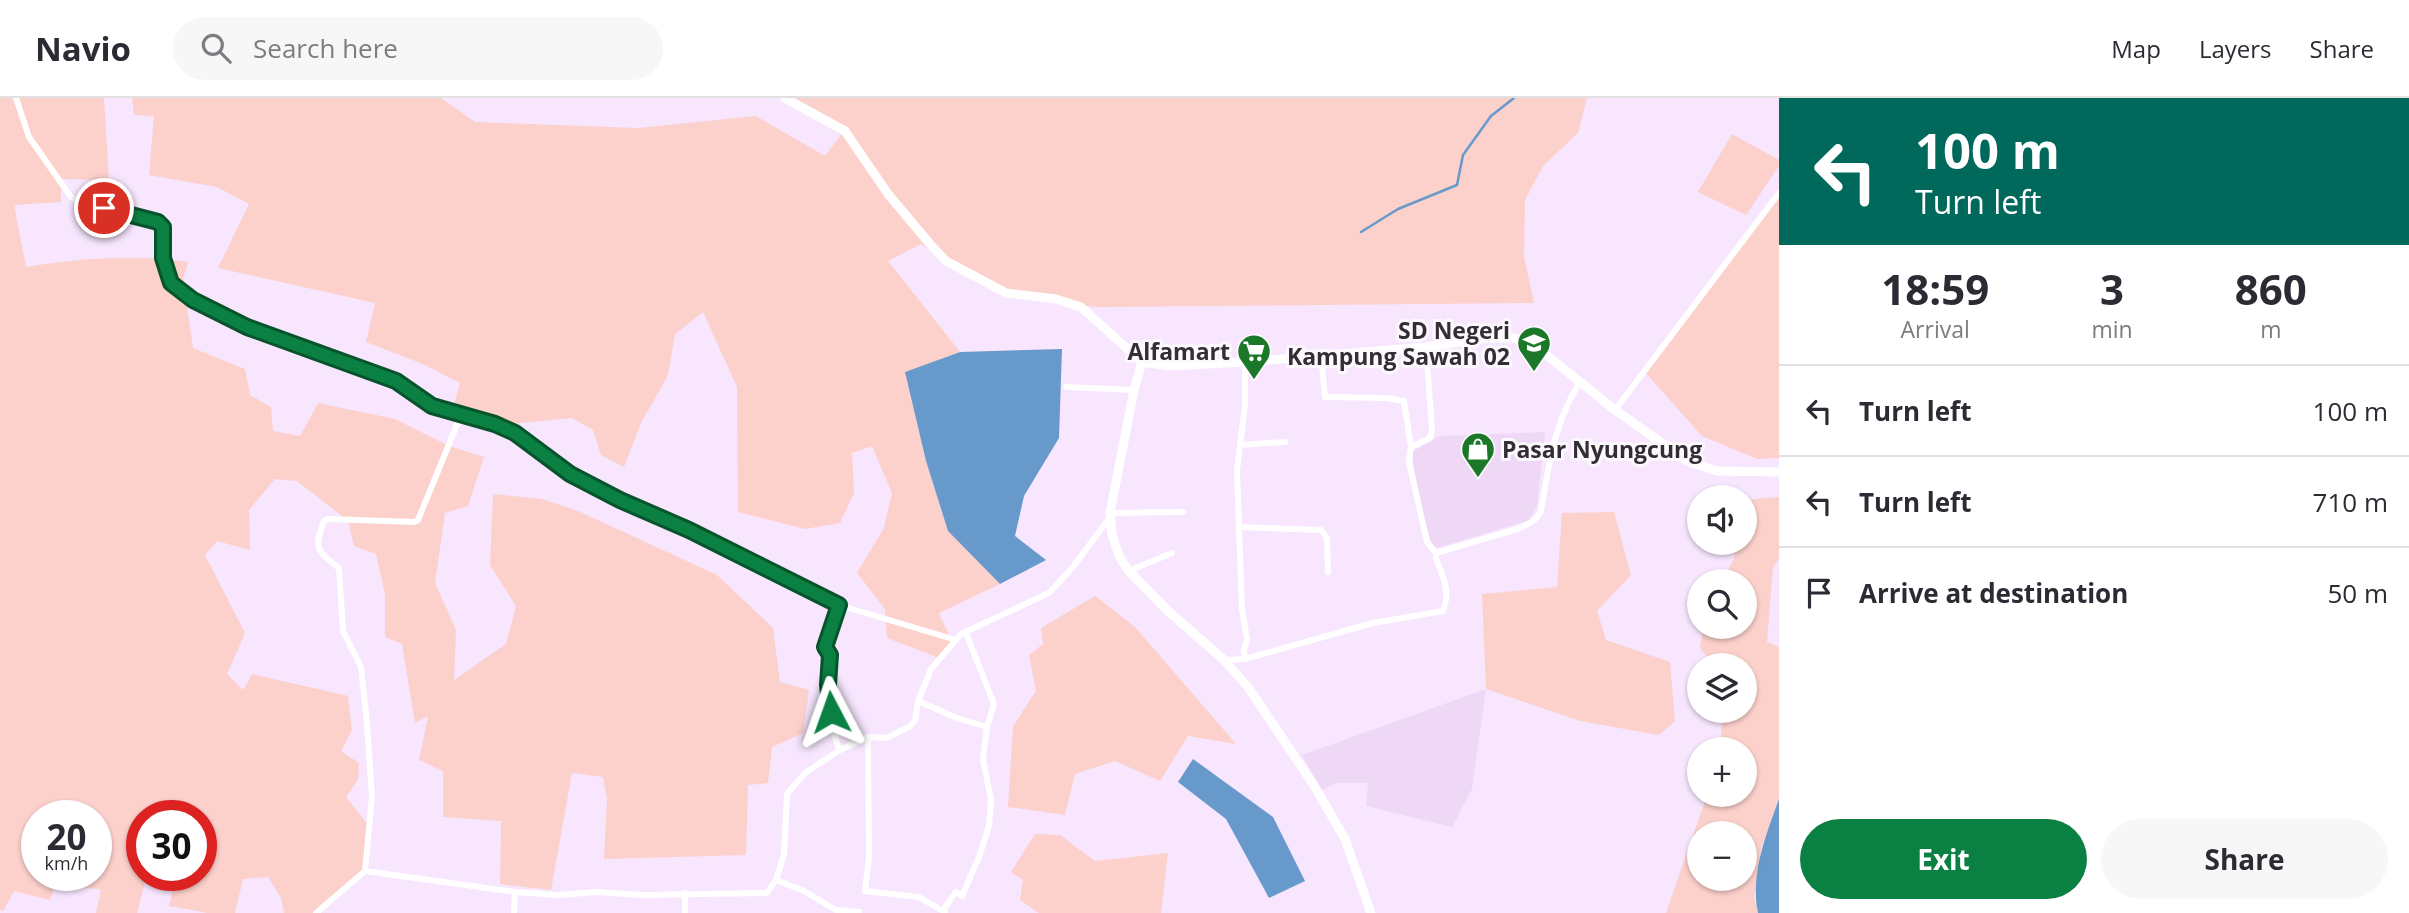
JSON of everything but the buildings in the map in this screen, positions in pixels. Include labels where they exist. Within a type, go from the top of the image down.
[{"type":"main road","points":[[786,98],[845,131],[888,194],[946,261],[1006,293],[1056,299],[1081,307],[1142,362],[1170,366],[1245,362],[1426,347],[1484,338],[1515,338],[1539,349],[1615,410],[1674,453],[1700,467],[1733,473],[1779,472]]},
{"type":"main road","points":[[1142,362],[1110,515],[1120,558],[1167,610],[1224,660],[1248,687],[1332,816],[1349,848],[1371,913]]},
{"type":"street","points":[[16,98],[29,137],[71,197],[77,201],[158,222],[163,227],[163,258],[171,283],[193,300],[247,327],[396,381],[432,406],[495,424],[515,433],[570,474],[839,605],[956,640]]},
{"type":"street","points":[[1615,410],[1779,193]]},
{"type":"street","points":[[1411,447],[1430,438],[1432,429],[1426,347]]},
{"type":"street","points":[[1224,660],[1245,659],[1373,623],[1443,611],[1448,599],[1447,586],[1436,553],[1427,542],[1409,461],[1411,447],[1404,401],[1387,398],[1325,397],[1321,355]]},
{"type":"street","points":[[1245,362],[1245,406],[1237,470],[1242,610],[1247,639],[1245,659]]},
{"type":"street","points":[[1436,553],[1517,529],[1530,524],[1538,517],[1556,430],[1568,401],[1580,382]]},
{"type":"street","points":[[1066,387],[1134,390]]},
{"type":"street","points":[[316,913],[365,871],[372,797],[361,667],[343,631],[339,568],[319,553],[321,529],[324,521],[328,519],[418,520],[461,415]]},
{"type":"street","points":[[1240,445],[1285,442]]},
{"type":"street","points":[[365,871],[515,892],[558,895],[597,892],[643,895],[766,893],[776,880],[784,854],[787,794],[805,773],[840,750],[868,737],[887,738],[909,727],[915,721],[918,701],[931,670],[961,634],[1049,593],[1073,567],[1110,515],[1183,512]]},
{"type":"street","points":[[1239,527],[1321,530],[1327,538],[1328,572]]},
{"type":"street","points":[[1129,571],[1172,553]]},
{"type":"street","points":[[839,605],[825,647],[830,655],[828,685],[835,739],[840,750]]},
{"type":"street","points":[[868,737],[869,858],[865,891],[919,897],[944,912],[956,892],[961,896],[979,857],[989,826],[990,800],[983,760],[987,727],[994,704],[966,633]]},
{"type":"street","points":[[918,701],[957,718],[987,727]]},
{"type":"street","points":[[776,880],[802,890],[836,910],[859,912]]},
{"type":"street","points":[[514,913],[515,892]]},
{"type":"street","points":[[685,893],[685,913]]},
{"type":"shaded area","points":[[0,98],[104,98],[109,180],[61,179],[61,202],[14,205],[26,267],[107,258],[188,262],[183,279],[193,348],[245,369],[250,395],[271,407],[273,431],[300,436],[318,403],[395,419],[449,446],[484,457],[468,506],[445,513],[435,583],[456,630],[454,680],[506,644],[516,606],[490,565],[493,494],[542,499],[578,511],[717,575],[773,628],[780,682],[809,690],[803,733],[772,747],[768,783],[748,785],[746,855],[604,859],[607,799],[603,777],[572,773],[551,890],[500,884],[501,821],[443,817],[443,771],[419,760],[428,716],[415,723],[402,644],[385,637],[385,594],[376,554],[354,546],[348,521],[297,481],[275,479],[249,510],[250,550],[217,541],[205,555],[245,633],[227,674],[243,690],[252,674],[348,696],[352,730],[341,751],[359,763],[358,779],[346,797],[369,826],[365,868],[318,913],[284,913],[281,898],[268,877],[243,879],[235,913],[208,913],[169,906],[173,891],[217,891],[217,800],[126,800],[126,891],[143,891],[137,913],[96,913],[101,891],[112,891],[112,800],[21,800],[21,891],[53,891],[50,900],[14,891],[3,911],[0,910]]},
{"type":"shaded area","points":[[132,98],[441,98],[475,122],[638,128],[756,116],[825,156],[844,131],[790,98],[1587,98],[1578,133],[1543,166],[1525,200],[1524,256],[1534,303],[1096,307],[1028,297],[976,282],[921,244],[888,261],[960,352],[905,372],[926,461],[948,531],[1000,584],[939,613],[952,642],[939,658],[887,638],[885,609],[857,573],[884,528],[892,493],[872,446],[852,453],[854,493],[840,523],[805,529],[738,512],[737,387],[703,312],[675,334],[668,375],[641,423],[624,467],[601,455],[593,430],[572,418],[499,425],[450,418],[460,383],[423,364],[366,342],[375,303],[218,268],[249,204],[217,187],[149,175],[154,116],[134,115]]},
{"type":"shaded area","points":[[1732,134],[1779,160],[1779,166],[1746,215],[1698,192]]},
{"type":"shaded area","points":[[1779,193],[1779,458],[1757,459],[1702,436],[1644,371]]},
{"type":"shaded area","name":"Pasar Nyungcung","points":[[1545,432],[1537,506],[1529,520],[1433,549],[1420,506],[1412,452],[1439,436]]},
{"type":"shaded area","points":[[1779,497],[1779,559],[1773,567],[1767,642],[1779,647],[1779,799],[1762,846],[1757,877],[1757,821],[1698,821],[1703,807],[1757,807],[1757,737],[1721,737],[1722,723],[1757,723],[1757,653],[1704,653],[1700,648],[1701,639],[1757,639],[1757,569],[1729,569],[1734,555],[1757,555],[1757,499]]},
{"type":"shaded area","points":[[1614,512],[1631,575],[1597,611],[1606,640],[1670,662],[1675,721],[1659,735],[1580,721],[1486,689],[1482,594],[1557,587],[1562,513]]},
{"type":"shaded area","points":[[1095,596],[1135,627],[1236,744],[1188,736],[1160,781],[1115,761],[1075,774],[1065,815],[1008,807],[1013,726],[1036,691],[1029,655],[1043,644],[1041,628]]},
{"type":"shaded area","points":[[1486,689],[1472,789],[1452,827],[1366,806],[1368,783],[1336,783],[1322,790],[1302,755]]},
{"type":"shaded area","points":[[1035,834],[1060,835],[1095,861],[1168,853],[1161,913],[1039,913],[1020,900],[1023,880],[1011,872]]},
{"type":"shaded area","points":[[1687,853],[1687,891],[1755,891],[1758,913],[1666,913]]},
{"type":"water","points":[[1062,349],[1059,438],[1024,496],[1015,536],[1046,560],[1000,584],[948,531],[926,461],[905,372],[960,352]]},
{"type":"water","points":[[1193,759],[1273,817],[1305,881],[1269,898],[1226,819],[1178,782]]},
{"type":"water","points":[[1779,799],[1779,913],[1758,913],[1757,876]]},
{"type":"waterway","points":[[1361,232],[1398,209],[1457,185],[1463,155],[1491,116],[1514,98]]},
{"type":"place","name":"SD Negeri Kampung Sawah 02","points":[[1534,373]]},
{"type":"place","name":"Alfamart","points":[[1254,381]]},
{"type":"place","name":"Pasar Nyungcung","points":[[1478,479]]},
{"type":"route","points":[[104,208],[158,222],[163,227],[163,258],[166,271],[171,283],[193,300],[247,327],[396,381],[432,406],[495,424],[515,433],[570,474],[839,605],[825,647],[830,655],[828,685],[831,712]]}]
